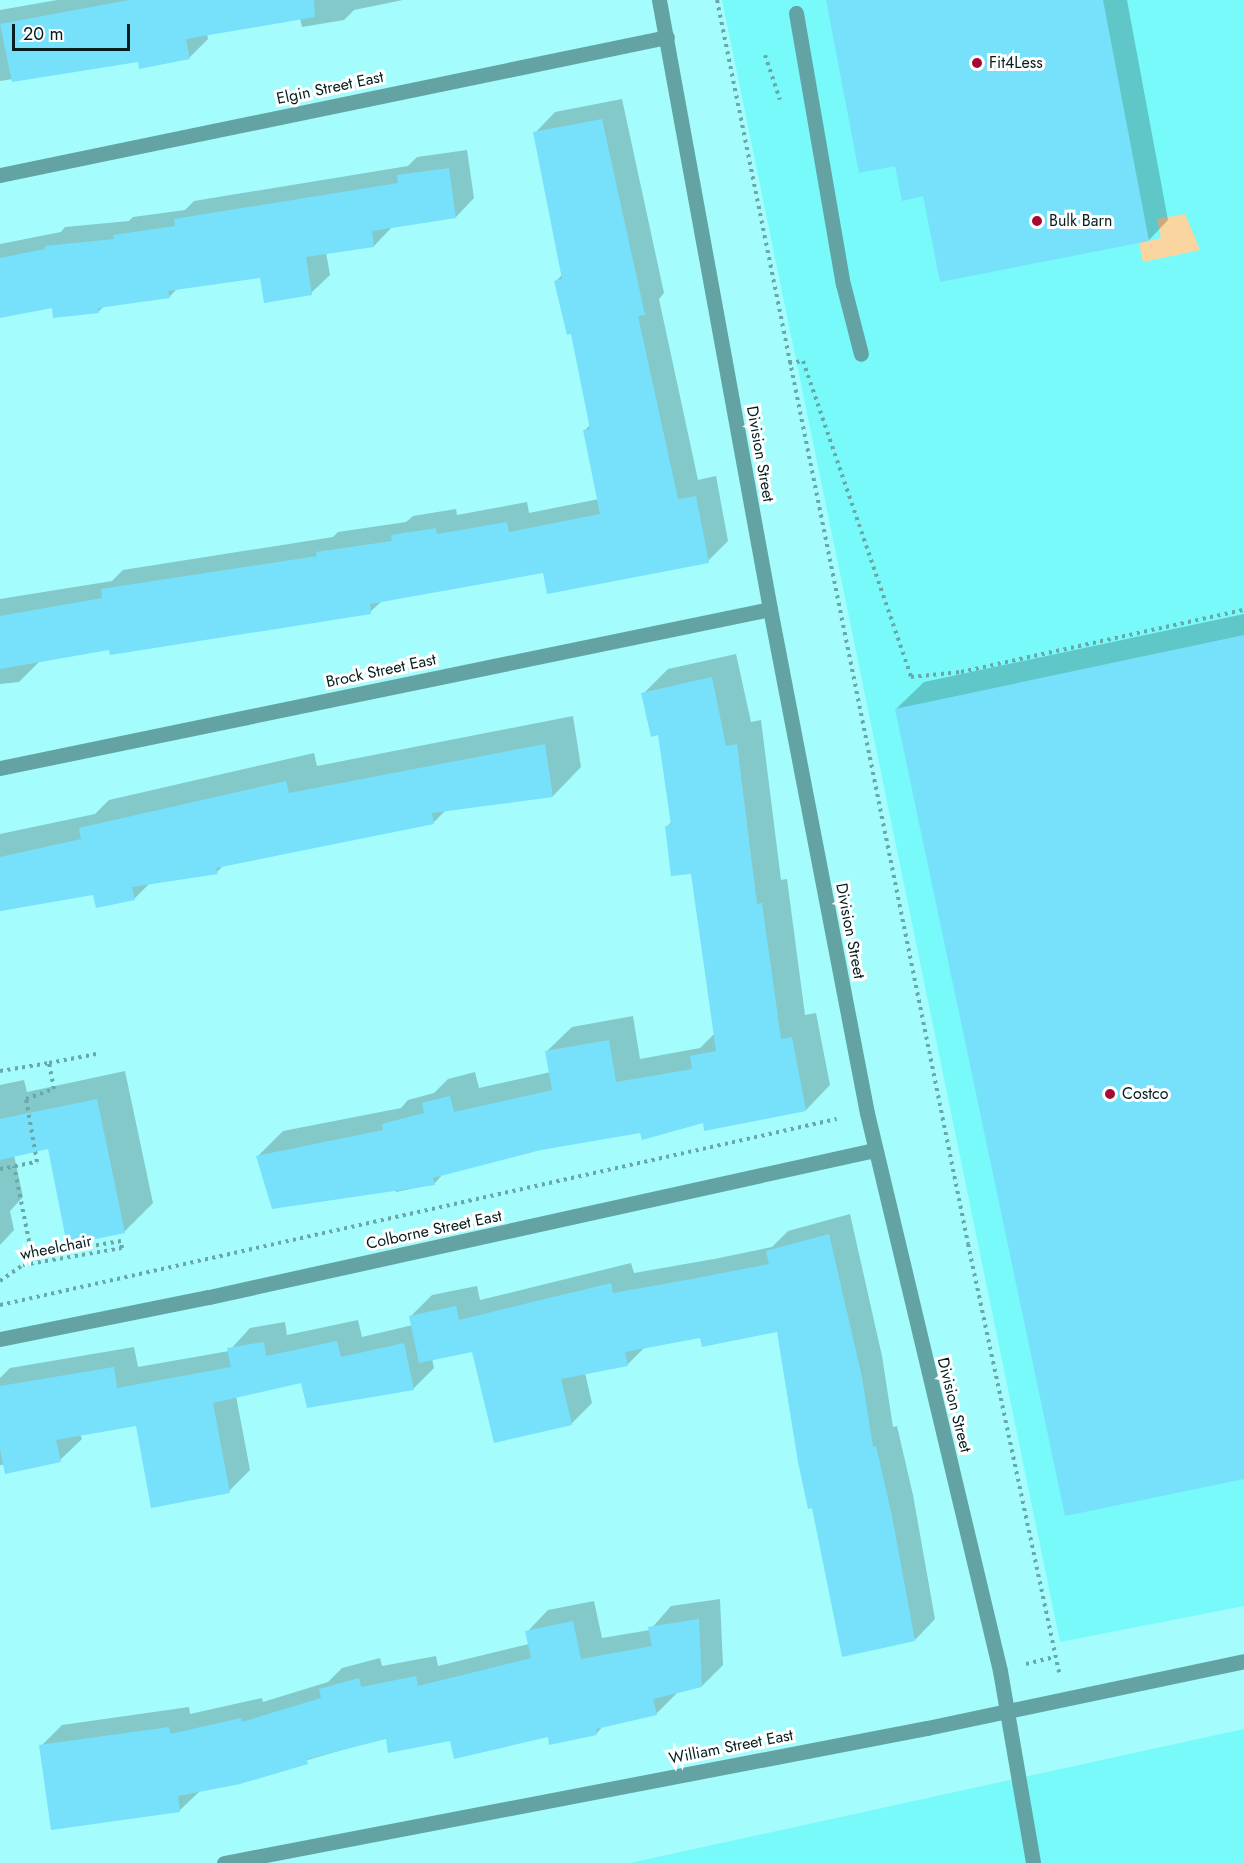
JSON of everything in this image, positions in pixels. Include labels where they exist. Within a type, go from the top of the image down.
[{"type":"street","name":"Division Street","points":[[659,0],[770,609],[874,1150],[997,1659],[1033,1863]]},
{"type":"street","points":[[796,13],[843,284],[861,354]]},
{"type":"street","name":"Elgin Street East","points":[[0,175],[667,37]]},
{"type":"street","name":"Brock Street East","points":[[0,768],[770,609]]},
{"type":"street","name":"Colborne Street East","points":[[0,1339],[209,1298],[874,1150]]},
{"type":"street","name":"William Street East","points":[[224,1863],[927,1728],[1005,1709],[1066,1699],[1244,1661]]},
{"type":"path","points":[[717,0],[968,1244],[1066,1699]]},
{"type":"path","points":[[765,55],[779,98]]},
{"type":"path","points":[[789,363],[803,361],[911,677],[961,672],[1244,610]]},
{"type":"path","points":[[0,1071],[96,1054]]},
{"type":"path","points":[[0,1169],[37,1162],[26,1099],[54,1089],[49,1063]]},
{"type":"path","points":[[0,1305],[837,1119]]},
{"type":"path","name":"wheelchair","points":[[0,1281],[23,1265],[122,1248],[121,1240],[32,1256],[14,1166]]},
{"type":"shaded area","points":[[722,0],[1244,0],[1244,1606],[1060,1642]]},
{"type":"shaded area","points":[[1185,214],[1200,250],[1143,262],[1139,243],[1161,238],[1157,219]]},
{"type":"shaded area","points":[[1244,1729],[1244,1863],[630,1863]]},
{"type":"building","points":[[129,0],[314,0],[315,17],[186,39],[190,59],[139,69],[138,62],[12,82],[0,24]]},
{"type":"building","name":"Fit4Less","points":[[826,0],[1103,0],[1149,241],[940,282],[923,196],[902,201],[895,166],[859,173]]},
{"type":"building","points":[[602,119],[645,315],[638,316],[678,499],[696,496],[709,563],[547,594],[543,573],[370,604],[371,614],[110,655],[109,650],[0,669],[0,616],[102,598],[101,589],[317,556],[316,552],[392,541],[391,535],[436,528],[437,534],[507,522],[509,532],[600,514],[583,430],[590,429],[571,334],[567,335],[554,281],[562,279],[533,132]]},
{"type":"building","points":[[449,168],[456,218],[372,231],[374,247],[306,257],[312,295],[264,303],[260,278],[168,291],[170,298],[98,308],[99,313],[53,318],[52,308],[0,318],[0,258],[45,249],[45,246],[114,239],[113,235],[175,226],[174,219],[398,183],[397,175]]},
{"type":"building","name":"Costco","points":[[1244,635],[1244,1479],[1065,1516],[895,709]]},
{"type":"building","points":[[712,677],[726,746],[737,744],[757,904],[762,903],[781,1039],[792,1037],[806,1111],[704,1131],[703,1123],[642,1140],[640,1133],[541,1150],[433,1178],[435,1185],[272,1209],[256,1156],[383,1130],[382,1124],[424,1113],[422,1103],[450,1096],[454,1112],[552,1090],[545,1051],[609,1040],[616,1082],[692,1069],[690,1056],[716,1051],[691,874],[671,876],[665,826],[671,825],[658,735],[651,737],[641,693]]},
{"type":"building","points":[[545,744],[553,797],[432,813],[434,824],[216,868],[218,874],[132,887],[135,900],[96,908],[93,895],[0,911],[0,857],[81,839],[79,828],[286,781],[289,793]]},
{"type":"building","points":[[97,1099],[125,1233],[67,1245],[48,1149],[0,1160],[0,1119]]},
{"type":"building","points":[[829,1234],[862,1377],[873,1447],[876,1446],[892,1516],[915,1641],[842,1657],[812,1508],[808,1509],[798,1462],[777,1332],[702,1347],[700,1338],[625,1352],[628,1366],[561,1379],[572,1425],[494,1443],[472,1352],[419,1363],[409,1316],[456,1306],[459,1320],[611,1283],[613,1293],[769,1264],[766,1251]]},
{"type":"building","points":[[337,1341],[341,1357],[404,1343],[414,1390],[307,1408],[301,1383],[213,1403],[230,1493],[151,1508],[136,1426],[56,1440],[61,1462],[5,1474],[0,1449],[0,1386],[114,1367],[117,1388],[231,1367],[227,1348],[264,1342],[266,1356]]},
{"type":"building","points":[[699,1619],[702,1687],[653,1699],[657,1715],[596,1729],[597,1735],[549,1745],[548,1737],[454,1759],[450,1741],[388,1753],[386,1739],[307,1759],[308,1764],[240,1784],[178,1796],[180,1812],[51,1830],[39,1745],[169,1727],[170,1734],[241,1718],[242,1722],[321,1698],[319,1689],[359,1678],[361,1687],[416,1676],[418,1686],[531,1658],[525,1631],[573,1621],[581,1659],[652,1646],[648,1627]]},
{"type":"place","name":"Fit4Less","points":[[977,63]]},
{"type":"place","name":"Bulk Barn","points":[[1037,221]]},
{"type":"place","name":"Costco","points":[[1110,1094]]}]
